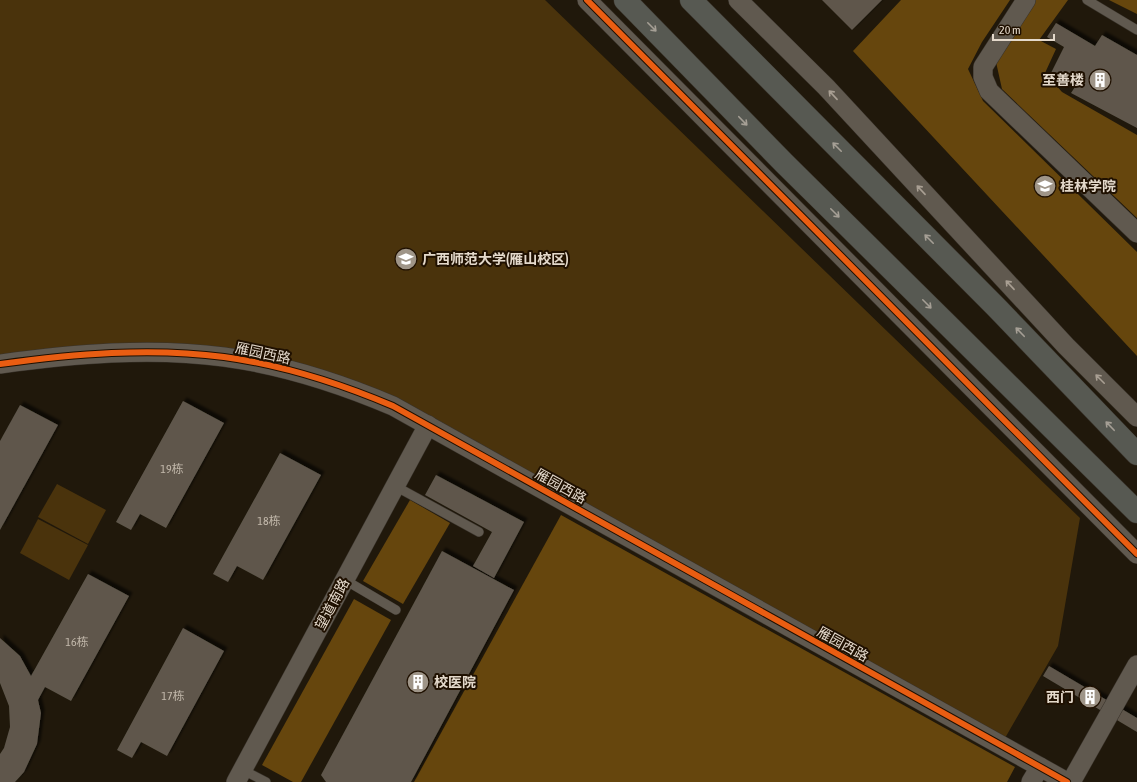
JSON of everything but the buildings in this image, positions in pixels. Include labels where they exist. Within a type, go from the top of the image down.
[{"type":"main road","points":[[625,0],[784,163],[1137,512]]},
{"type":"main road","points":[[691,0],[996,306],[1137,454]]},
{"type":"street","points":[[587,0],[1137,554]]},
{"type":"street","points":[[738,0],[826,87],[1061,340],[1137,417]]},
{"type":"street","points":[[1026,0],[983,67],[985,84],[989,91],[1137,233]]},
{"type":"street","name":"雁园西路","points":[[0,364],[41,358],[162,352],[224,357],[315,376],[357,390],[393,406],[428,425],[1035,774],[1067,782]]},
{"type":"street","name":"望道南路","points":[[239,776],[428,425]]},
{"type":"street","points":[[1071,782],[1137,665]]},
{"type":"lane","points":[[1087,0],[1137,30]]},
{"type":"lane","points":[[395,486],[479,532]]},
{"type":"lane","points":[[345,580],[396,610]]},
{"type":"lane","points":[[239,776],[266,782]]},
{"type":"shaded area","points":[[0,0],[545,0],[1080,518],[1058,646],[1001,745],[393,406],[224,357],[0,364]]},
{"type":"shaded area","points":[[901,0],[1010,0],[982,42],[968,69],[983,101],[1137,252],[1137,356],[853,51]]},
{"type":"shaded area","points":[[1036,0],[1068,0],[1039,40],[1056,49],[1045,73],[1062,92],[1137,135],[1137,218],[1002,89],[996,62]]},
{"type":"shaded area","points":[[1109,0],[1137,0],[1137,14]]},
{"type":"shaded area","points":[[57,484],[106,510],[88,544],[38,517]]},
{"type":"shaded area","points":[[410,500],[450,523],[403,604],[363,581]]},
{"type":"shaded area","points":[[561,515],[1015,767],[1007,782],[414,782]]},
{"type":"shaded area","points":[[38,519],[88,545],[69,580],[20,553]]},
{"type":"shaded area","points":[[354,599],[391,620],[301,782],[293,782],[262,765]]},
{"type":"cycle path","points":[[587,0],[1137,554]]},
{"type":"cycle path","points":[[0,364],[55,357],[112,353],[168,352],[196,354],[246,360],[289,370],[331,382],[373,398],[393,406],[1067,782]]},
{"type":"place","name":"至善楼","points":[[1100,80]]},
{"type":"place","name":"桂林学院","points":[[1045,186]]},
{"type":"place","name":"广西师范大学(雁山校区)","points":[[406,259]]},
{"type":"place","name":"校医院","points":[[418,682]]},
{"type":"place","name":"西门","points":[[1090,697]]}]
